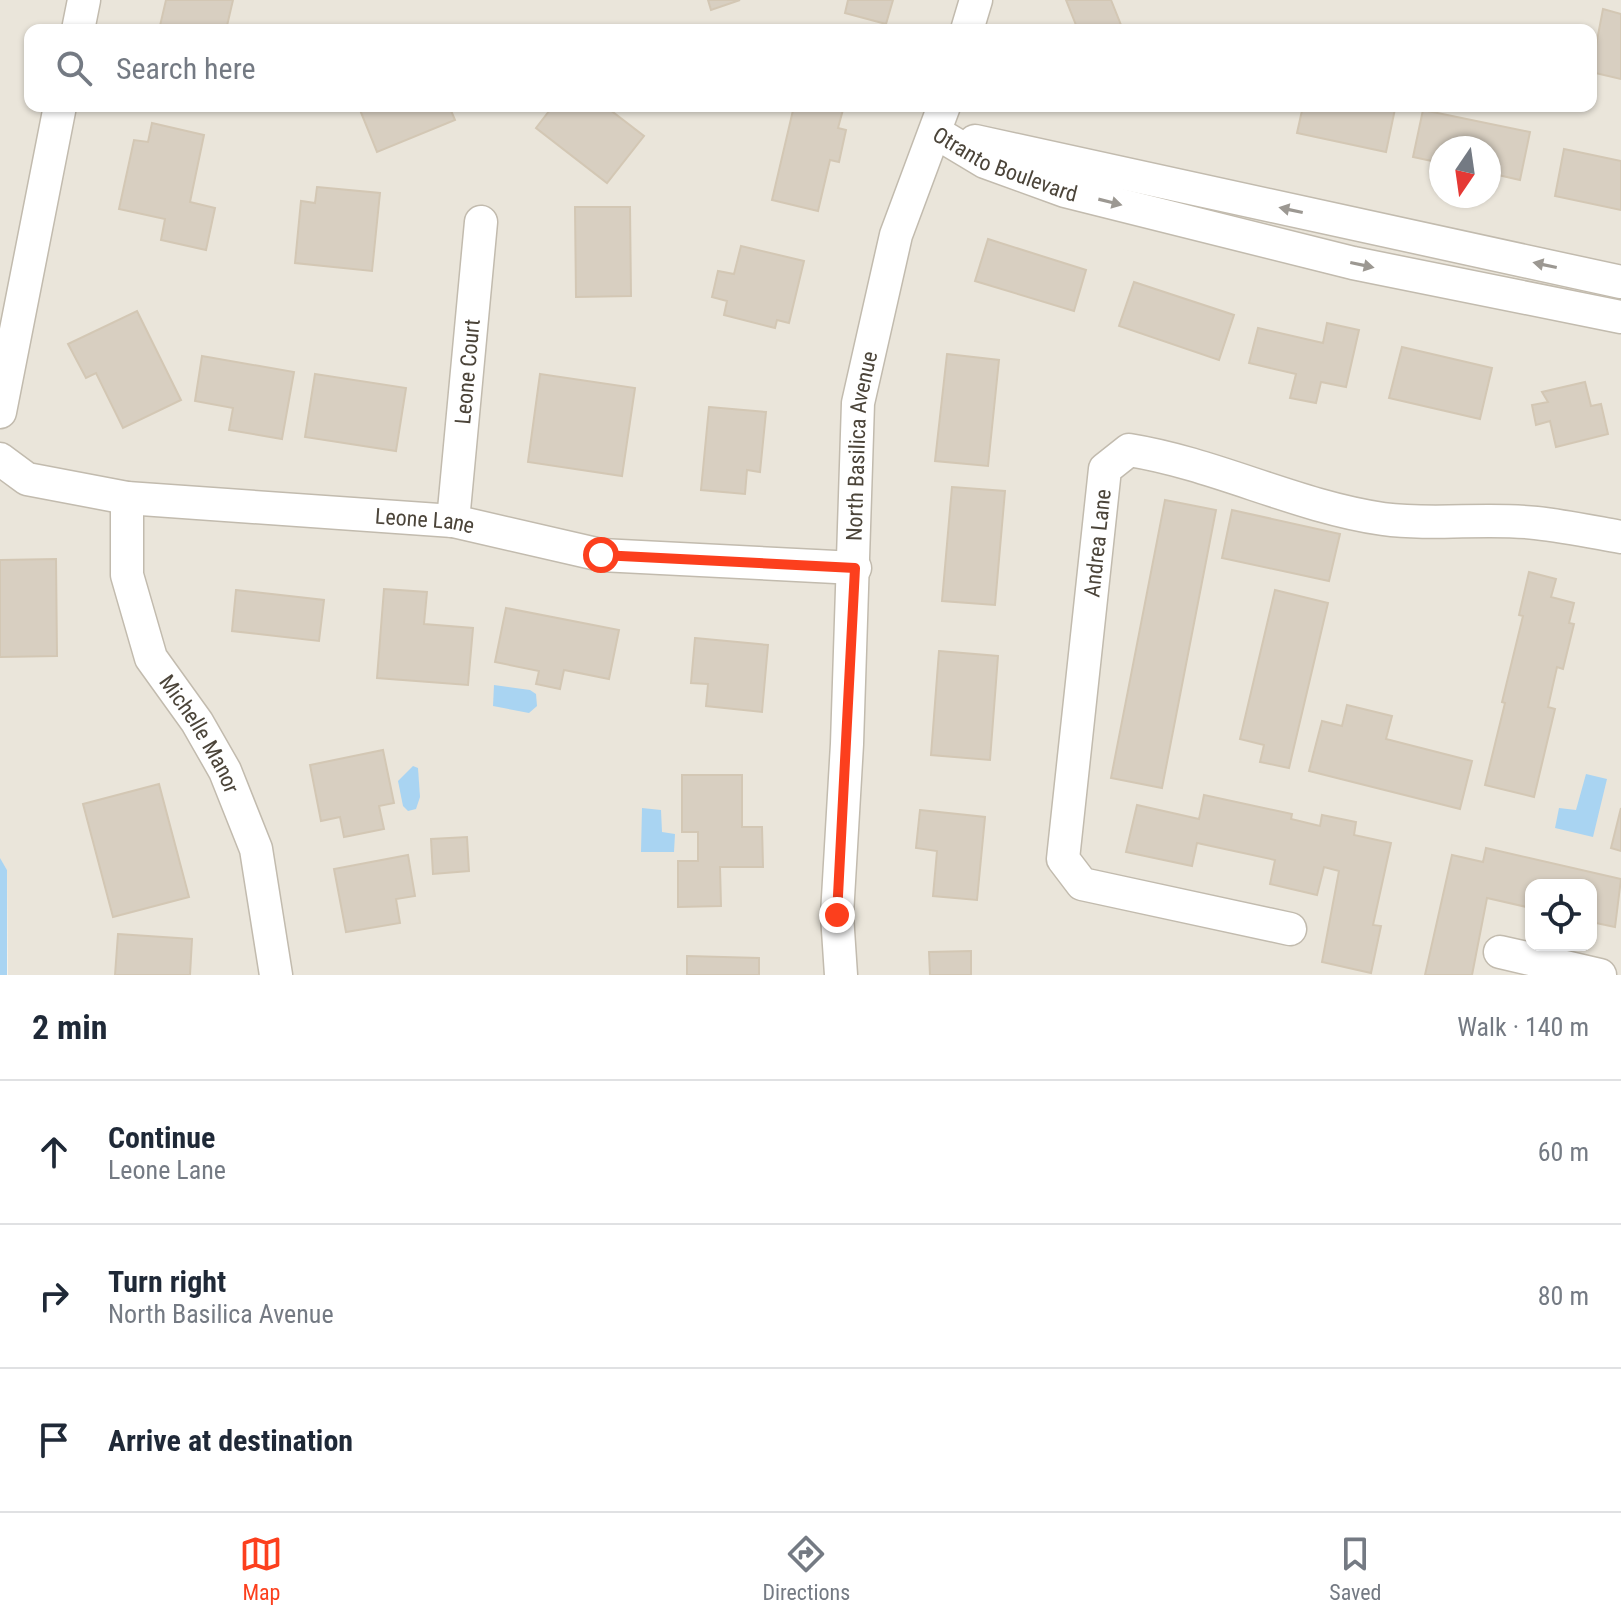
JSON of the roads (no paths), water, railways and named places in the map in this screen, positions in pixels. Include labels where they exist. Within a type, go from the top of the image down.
[{"type":"street","points":[[79,24],[84,0]]},
{"type":"street","points":[[969,24],[976,0]]},
{"type":"street","points":[[0,412],[59,112]]},
{"type":"street","name":"Otranto Boulevard","points":[[940,119],[1621,282]]},
{"type":"street","name":"Otranto Boulevard","points":[[940,119],[985,162],[1065,191],[1353,263],[1621,317]]},
{"type":"street","name":"North Basilica Avenue","points":[[841,975],[837,915],[855,568],[858,403],[896,235],[940,119]]},
{"type":"street","name":"Leone Court","points":[[453,521],[481,222]]},
{"type":"street","name":"Andrea Lane","points":[[1290,929],[1082,884],[1063,859],[1105,469],[1129,450],[1181,458],[1287,497],[1382,519],[1448,524],[1535,522],[1621,537]]},
{"type":"street","name":"Leone Lane","points":[[0,459],[27,479],[127,498],[453,521],[601,555],[855,568]]},
{"type":"street","name":"Michelle Manor","points":[[127,498],[127,575],[151,658],[211,746],[256,849],[276,975]]},
{"type":"street","points":[[1500,952],[1600,975]]},
{"type":"water","points":[[494,685],[530,690],[536,694],[537,706],[529,713],[493,706]]},
{"type":"water","points":[[413,766],[418,768],[420,797],[416,809],[408,811],[403,806],[398,781]]},
{"type":"water","points":[[1586,774],[1607,779],[1593,837],[1555,828],[1559,808],[1576,810]]},
{"type":"water","points":[[642,808],[661,810],[662,832],[675,834],[674,852],[641,852]]},
{"type":"water","points":[[0,858],[7,870],[7,975],[0,975]]}]
